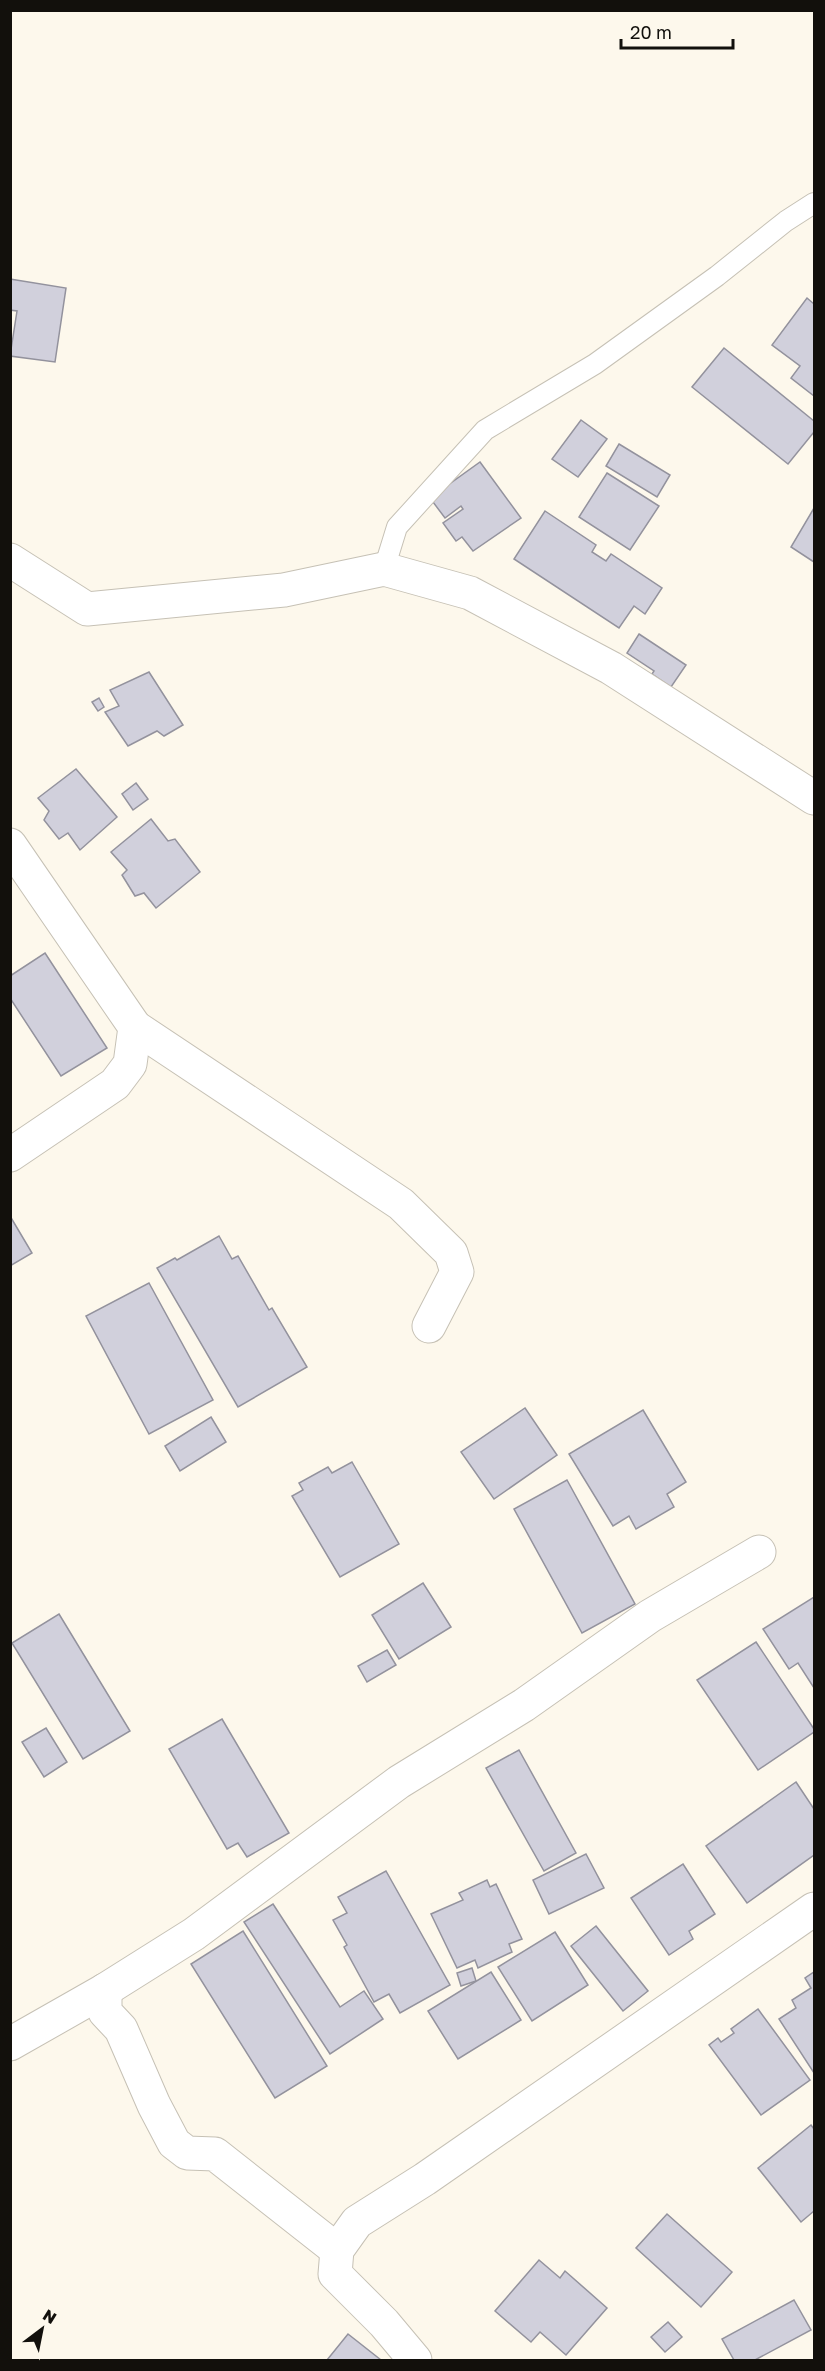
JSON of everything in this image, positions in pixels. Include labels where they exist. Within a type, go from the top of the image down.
[{"type":"street","points":[[10,560],[87,609],[284,590],[384,569],[470,593],[611,668],[814,798]]},
{"type":"street","points":[[10,845],[135,1027],[401,1204],[451,1253],[457,1272],[429,1326]]},
{"type":"street","points":[[10,1155],[115,1084],[130,1064],[135,1027]]},
{"type":"street","points":[[10,2044],[105,1990],[194,1934],[399,1782],[524,1705],[650,1616],[759,1552]]},
{"type":"street","points":[[415,2361],[384,2322],[335,2274],[337,2250],[357,2222],[425,2179],[814,1909]]},
{"type":"street","points":[[105,1990],[105,2012],[121,2029],[154,2105],[174,2143],[187,2152],[215,2154],[337,2250]]},
{"type":"lane","points":[[384,569],[397,527],[485,430],[595,364],[717,276],[786,221],[814,203]]},
{"type":"building","points":[[10,279],[66,288],[55,362],[10,356],[17,311],[10,310]]},
{"type":"building","points":[[807,298],[814,304],[814,396],[791,378],[800,366],[772,345]]},
{"type":"building","points":[[724,348],[814,421],[814,432],[788,464],[692,387]]},
{"type":"building","points":[[581,420],[607,439],[578,477],[552,459]]},
{"type":"building","points":[[619,444],[670,475],[657,497],[606,466]]},
{"type":"building","points":[[480,462],[521,518],[473,551],[462,537],[456,541],[443,523],[463,509],[461,506],[445,518],[430,498]]},
{"type":"building","points":[[607,473],[659,506],[630,550],[579,517]]},
{"type":"building","points":[[814,508],[814,562],[791,547]]},
{"type":"building","points":[[545,511],[596,545],[592,552],[606,561],[611,554],[662,588],[645,614],[634,606],[619,628],[514,559]]},
{"type":"building","points":[[639,634],[686,665],[671,687],[652,674],[654,671],[627,653]]},
{"type":"building","points":[[149,672],[183,725],[164,736],[157,731],[128,746],[105,712],[119,706],[110,690]]},
{"type":"building","points":[[99,698],[104,707],[98,711],[92,702]]},
{"type":"building","points":[[76,769],[117,817],[80,850],[68,833],[59,839],[44,820],[49,811],[38,798]]},
{"type":"building","points":[[136,783],[148,799],[133,810],[122,794]]},
{"type":"building","points":[[151,819],[168,841],[175,839],[200,872],[156,908],[144,893],[135,896],[122,875],[127,870],[111,852]]},
{"type":"building","points":[[45,953],[107,1048],[61,1076],[10,998],[10,976]]},
{"type":"building","points":[[10,1216],[32,1253],[10,1266]]},
{"type":"building","points":[[219,1236],[232,1259],[238,1256],[269,1310],[272,1308],[307,1367],[238,1407],[157,1268],[175,1258],[177,1260]]},
{"type":"building","points":[[149,1283],[213,1400],[149,1434],[86,1316]]},
{"type":"building","points":[[525,1408],[557,1455],[494,1499],[461,1452]]},
{"type":"building","points":[[643,1410],[686,1482],[667,1494],[674,1507],[636,1529],[629,1516],[613,1526],[569,1454]]},
{"type":"building","points":[[211,1417],[226,1442],[180,1471],[165,1446]]},
{"type":"building","points":[[352,1462],[399,1544],[340,1577],[292,1496],[303,1490],[299,1483],[328,1467],[332,1473]]},
{"type":"building","points":[[567,1480],[635,1604],[582,1633],[514,1509]]},
{"type":"building","points":[[423,1583],[451,1627],[399,1659],[372,1615]]},
{"type":"building","points":[[814,1597],[814,1688],[798,1663],[789,1669],[763,1629]]},
{"type":"building","points":[[59,1614],[130,1731],[83,1759],[12,1643]]},
{"type":"building","points":[[756,1642],[814,1729],[814,1732],[758,1770],[697,1680]]},
{"type":"building","points":[[387,1650],[396,1665],[367,1682],[358,1666]]},
{"type":"building","points":[[222,1719],[289,1833],[247,1857],[238,1843],[227,1849],[169,1749]]},
{"type":"building","points":[[46,1728],[67,1762],[44,1777],[22,1742]]},
{"type":"building","points":[[519,1750],[576,1853],[544,1871],[486,1768]]},
{"type":"building","points":[[796,1782],[814,1809],[814,1855],[747,1903],[706,1846]]},
{"type":"building","points":[[586,1854],[604,1888],[549,1914],[533,1880]]},
{"type":"building","points":[[683,1864],[715,1914],[689,1931],[693,1939],[669,1955],[631,1898]]},
{"type":"building","points":[[386,1871],[450,1985],[400,2013],[389,1994],[374,2002],[344,1947],[347,1945],[333,1920],[347,1913],[338,1897]]},
{"type":"building","points":[[487,1880],[490,1887],[496,1884],[522,1939],[509,1944],[512,1952],[478,1968],[475,1960],[457,1968],[431,1914],[463,1900],[459,1893]]},
{"type":"building","points":[[273,1904],[340,2007],[364,1991],[383,2019],[330,2054],[244,1922]]},
{"type":"building","points":[[596,1926],[648,1991],[623,2011],[571,1946]]},
{"type":"building","points":[[243,1931],[327,2066],[275,2098],[191,1964]]},
{"type":"building","points":[[555,1932],[588,1985],[532,2021],[498,1967]]},
{"type":"building","points":[[472,1968],[476,1981],[461,1986],[457,1973]]},
{"type":"building","points":[[491,1972],[521,2020],[458,2059],[428,2011]]},
{"type":"building","points":[[814,1972],[814,2073],[779,2019],[796,2008],[792,2000],[811,1988],[805,1978]]},
{"type":"building","points":[[758,2009],[810,2080],[761,2115],[709,2045],[718,2038],[721,2042],[734,2033],[731,2029]]},
{"type":"building","points":[[811,2125],[814,2129],[814,2211],[801,2222],[758,2168]]},
{"type":"building","points":[[667,2214],[732,2272],[701,2307],[636,2248]]},
{"type":"building","points":[[539,2260],[560,2278],[565,2271],[607,2308],[566,2355],[540,2332],[531,2342],[495,2311]]},
{"type":"building","points":[[794,2300],[811,2330],[755,2360],[734,2360],[722,2339]]},
{"type":"building","points":[[668,2322],[682,2337],[665,2352],[651,2337]]},
{"type":"building","points":[[348,2334],[381,2360],[327,2360]]}]
